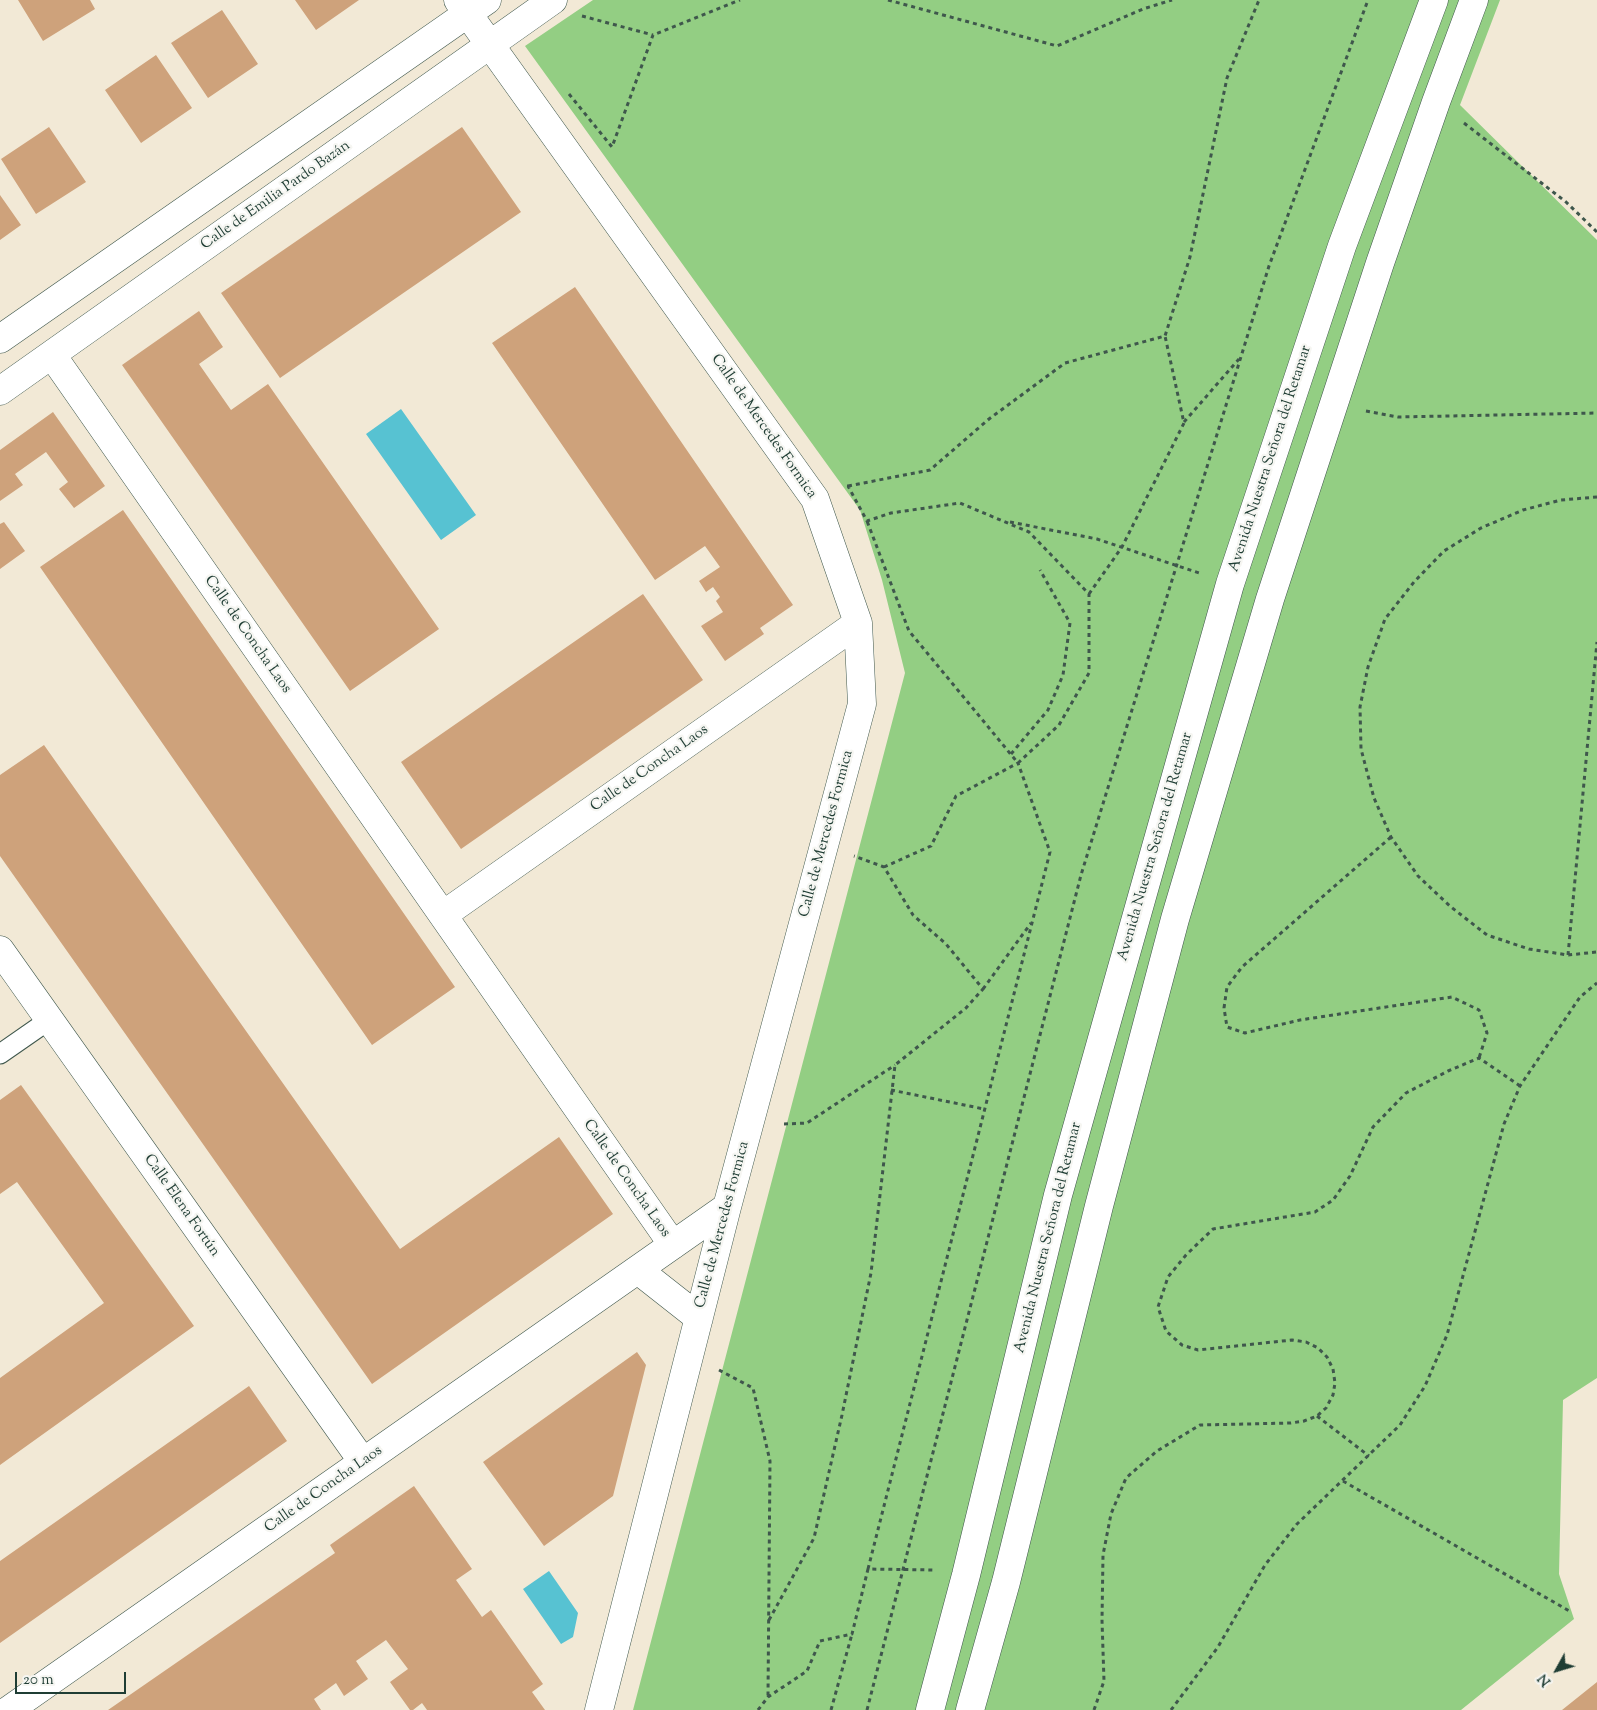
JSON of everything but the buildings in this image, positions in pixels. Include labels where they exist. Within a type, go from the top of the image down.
[{"type":"street","name":"Avenida Nuestra Señora del Retamar","points":[[930,1710],[966,1575],[1058,1195],[1230,584],[1342,246],[1434,0]]},
{"type":"street","points":[[970,1710],[1006,1582],[1099,1206],[1175,919],[1270,599],[1380,263],[1474,0]]},
{"type":"street","name":"Calle de Emilia Pardo Bazán","points":[[0,391],[548,3]]},
{"type":"street","points":[[0,339],[471,4]]},
{"type":"street","name":"Calle de Mercedes Formica","points":[[471,4],[489,44],[815,500],[858,623],[862,704],[727,1207],[599,1710]]},
{"type":"street","name":"Calle de Concha Laos","points":[[52,355],[673,1245]]},
{"type":"street","name":"Calle de Concha Laos","points":[[443,915],[858,623]]},
{"type":"street","name":"Calle Elena Fortún","points":[[0,950],[363,1462]]},
{"type":"street","name":"Calle de Concha Laos","points":[[9,1710],[727,1207]]},
{"type":"street","points":[[638,1270],[699,1318]]},
{"type":"lane","points":[[0,1054],[49,1020]]},
{"type":"path","points":[[548,3],[654,35],[740,0]]},
{"type":"path","points":[[888,0],[1058,46],[1143,9],[1172,0]]},
{"type":"path","points":[[1184,423],[1165,336],[1190,257],[1227,78],[1259,0]]},
{"type":"path","points":[[867,1710],[1081,875],[1269,266],[1368,0]]},
{"type":"path","points":[[568,92],[612,146],[654,35]]},
{"type":"path","points":[[1436,102],[1566,202],[1597,232]]},
{"type":"path","points":[[815,500],[848,486],[930,470],[990,419],[1065,363],[1165,336]]},
{"type":"path","points":[[884,868],[931,846],[956,796],[1018,763],[1059,725],[1089,673],[1089,594],[1122,547],[1184,423],[1241,356]]},
{"type":"path","points":[[1334,406],[1398,417],[1597,413]]},
{"type":"path","points":[[831,1710],[852,1634],[1050,852],[1018,763],[909,631],[868,521],[848,486]]},
{"type":"path","points":[[1597,497],[1561,500],[1523,510],[1481,528],[1444,551],[1414,582],[1385,619],[1368,666],[1360,707],[1361,749],[1374,798],[1391,837],[1418,876],[1451,907],[1487,934],[1529,949],[1568,955],[1597,952]]},
{"type":"path","points":[[868,521],[891,513],[960,503],[1029,532],[1089,594]]},
{"type":"path","points":[[1002,520],[1097,539],[1177,566]]},
{"type":"path","points":[[1011,754],[1048,710],[1063,675],[1070,623],[1040,570]]},
{"type":"path","points":[[1568,955],[1597,642]]},
{"type":"path","points":[[1094,1710],[1104,1681],[1102,1620],[1103,1555],[1112,1514],[1126,1478],[1157,1451],[1200,1425],[1304,1422],[1326,1408],[1333,1396],[1336,1383],[1333,1369],[1327,1357],[1318,1348],[1306,1342],[1292,1340],[1198,1350],[1182,1345],[1166,1330],[1158,1307],[1168,1276],[1186,1255],[1213,1229],[1315,1212],[1333,1200],[1350,1176],[1374,1128],[1406,1093],[1448,1071],[1479,1058],[1487,1034],[1480,1010],[1452,997],[1300,1020],[1245,1033],[1227,1027],[1224,1008],[1227,987],[1242,967],[1391,837]]},
{"type":"path","points":[[824,844],[884,868],[914,915],[946,944],[983,990]]},
{"type":"path","points":[[749,1126],[807,1123],[895,1065],[966,1008],[983,990],[1032,922]]},
{"type":"path","points":[[1171,1710],[1218,1647],[1265,1565],[1296,1524],[1400,1425],[1425,1386],[1447,1334],[1504,1124],[1520,1086],[1580,997],[1597,983]]},
{"type":"path","points":[[1479,1058],[1520,1086]]},
{"type":"path","points":[[769,1620],[814,1538],[842,1415],[871,1273],[895,1065]]},
{"type":"path","points":[[892,1090],[984,1109]]},
{"type":"path","points":[[689,1358],[707,1364],[753,1388],[770,1461],[768,1697]]},
{"type":"path","points":[[1316,1416],[1368,1456]]},
{"type":"path","points":[[1343,1481],[1571,1612]]},
{"type":"path","points":[[868,1569],[930,1569],[966,1575]]},
{"type":"path","points":[[758,1710],[768,1697],[808,1671],[820,1642],[852,1634]]},
{"type":"green space","points":[[593,0],[1500,0],[1460,105],[1597,240],[1597,1378],[1563,1400],[1559,1574],[1574,1619],[1461,1710],[633,1710],[905,673],[882,580],[860,510],[525,46]]},
{"type":"water","points":[[401,409],[476,515],[441,540],[366,434]]},
{"type":"water","points":[[549,1571],[578,1613],[573,1637],[561,1644],[523,1589]]}]
